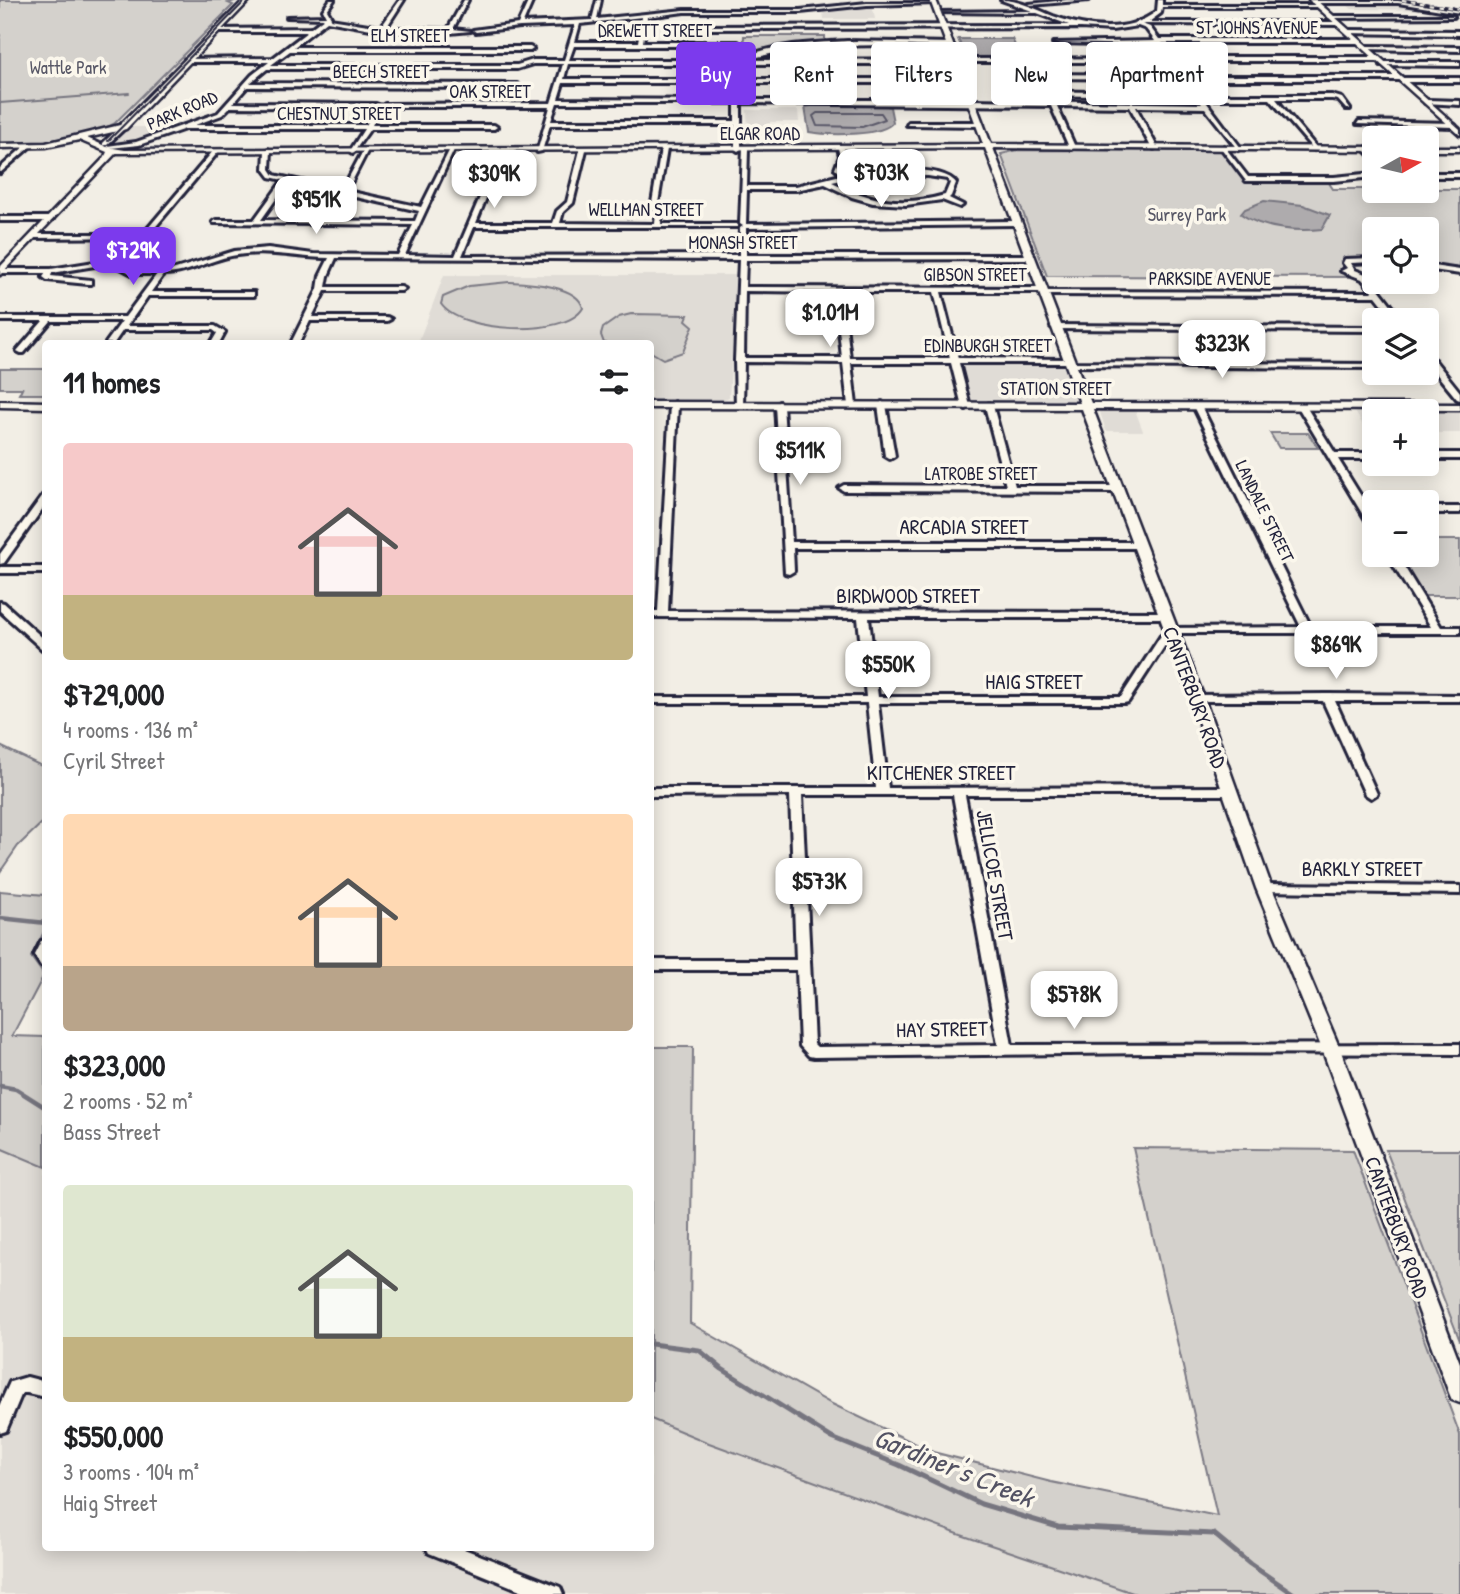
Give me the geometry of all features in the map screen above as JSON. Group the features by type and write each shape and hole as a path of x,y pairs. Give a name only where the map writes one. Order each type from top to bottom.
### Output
{"main road":[{"path":"0,146 29,146 88,137 126,124 247,0"},
{"name":"CANTERBURY ROAD","path":"933,1 949,42"},
{"path":"1315,3 1454,124 1460,133"},
{"name":"CANTERBURY ROAD","path":"973,105 1041,292 1197,698 1264,888 1331,1049 1460,1393"},
{"path":"29,146 88,137 126,124"},
{"name":"ELGAR ROAD","path":"88,137 114,150 146,151 841,148 990,150 1026,146 1072,147"},
{"name":"ELGAR ROAD","path":"114,150 135,147 146,151"},
{"path":"1072,147 1362,149"},
{"path":"1439,149 1460,149"},
{"path":"0,272 114,150"},
{"path":"0,404 42,405"},
{"name":"STATION STREET","path":"654,405 1460,407"}],"street":[{"path":"328,18 325,10 332,0"},
{"path":"382,29 402,0"},
{"path":"449,34 466,0"},
{"path":"520,25 531,0"},
{"path":"594,22 600,0"},
{"path":"684,11 685,0"},
{"path":"1003,0 1086,26"},
{"path":"1017,3 1087,0"},
{"path":"1425,0 1460,5"},
{"path":"289,17 328,18 382,29 449,34 520,25 594,22 684,11 800,10 933,1"},
{"path":"1141,24 1154,18 1161,3 1398,2 1460,14"},
{"path":"1027,6 1034,4"},
{"path":"709,42 711,10"},
{"path":"937,12 1042,12"},
{"path":"1330,16 1460,14"},
{"path":"640,44 645,15"},
{"name":"PARK ROAD","path":"135,147 220,114 266,66 328,18"},
{"path":"539,151 578,23"},
{"path":"1141,24 1148,28 1158,42"},
{"path":"710,27 1338,24"},
{"path":"217,30 314,30"},
{"path":"1348,32 1460,33"},
{"name":"ST JOHNS AVENUE","path":"1158,42 1357,41"},
{"path":"354,151 403,67 420,49 436,42"},
{"name":"DREWETT STREET","path":"571,44 676,44"},
{"path":"756,55 777,49 809,46 871,45"},
{"path":"1366,48 1460,49"},
{"name":"ELM STREET","path":"289,49 530,49"},
{"path":"187,60 274,60"},
{"path":"756,60 871,61"},
{"path":"1228,60 1460,64"},
{"path":"266,66 517,67 529,62 676,61"},
{"path":"1228,78 1460,80"},
{"path":"560,81 676,81"},
{"path":"756,81 871,81"},
{"name":"BEECH STREET","path":"246,85 517,86"},
{"path":"1228,96 1332,97 1340,99 1348,107"},
{"path":"1272,97 1314,148"},
{"path":"553,103 676,102"},
{"path":"756,102 871,103"},
{"path":"1427,102 1460,103"},
{"name":"OAK STREET","path":"230,105 553,103"},
{"path":"738,105 743,188 738,405"},
{"path":"1050,105 1072,147"},
{"path":"1154,147 1132,105 1208,106 1238,148"},
{"path":"548,123 738,123"},
{"path":"1359,123 1454,124"},
{"path":"114,150 126,124"},
{"path":"909,124 980,124"},
{"name":"CHESTNUT STREET","path":"184,127 494,127"},
{"path":"0,171 29,146"},
{"path":"841,148 843,156 838,169 845,176"},
{"path":"1224,148 1246,179 1334,179 1362,176"},
{"path":"658,224 659,211 655,203 664,149"},
{"path":"556,225 560,211 570,203 583,150"},
{"path":"34,236 145,236 216,151"},
{"path":"268,151 268,172 287,179 424,210"},
{"path":"344,191 366,151"},
{"path":"401,256 452,151"},
{"path":"0,272 51,271 107,262 119,264 132,272 162,272 181,270 250,250 334,256 458,257 502,151"},
{"path":"743,188 794,188 845,176 939,174 952,180 951,193 929,201 871,201 827,182"},
{"path":"1439,175 1460,175"},
{"path":"256,222 287,179"},
{"path":"943,198 960,205"},
{"path":"0,219 50,219"},
{"path":"216,222 416,223"},
{"name":"WELLMAN STREET","path":"472,225 1016,223"},
{"path":"296,340 323,289 324,276 334,256"},
{"name":"MONASH STREET","path":"458,257 1028,257"},
{"path":"1362,260 1347,263 1351,271 1362,280"},
{"path":"1439,270 1460,274"},
{"path":"51,271 47,277 88,282"},
{"path":"112,340 162,272"},
{"path":"323,289 401,289"},
{"name":"GIBSON STREET","path":"742,289 1041,292"},
{"path":"838,289 852,405"},
{"path":"937,290 966,406"},
{"name":"PARKSIDE AVENUE","path":"1041,292 1379,295"},
{"path":"146,294 251,294"},
{"path":"1379,295 1389,308"},
{"path":"0,318 127,319"},
{"path":"306,319 387,318"},
{"path":"22,351 49,319"},
{"path":"1055,327 1362,329"},
{"path":"121,328 215,328 221,332 217,340"},
{"name":"EDINBURGH STREET","path":"739,360 1362,366"},
{"path":"1439,375 1460,397"},
{"path":"657,614 674,405"},
{"path":"779,405 789,571"},
{"path":"882,405 890,456"},
{"path":"989,406 1011,488"},
{"name":"LANDALE STREET","path":"1197,406 1307,629"},
{"path":"1301,407 1362,506"},
{"path":"1331,456 1362,456"},
{"path":"1439,456 1460,456"},
{"name":"LATROBE STREET","path":"844,488 1118,489"},
{"path":"0,561 42,503"},
{"path":"1439,510 1460,510"},
{"name":"ARCADIA STREET","path":"788,545 1139,545"},
{"path":"1399,567 1438,629"},
{"path":"0,570 42,570"},
{"path":"0,605 42,643"},
{"name":"BIRDWOOD STREET","path":"657,614 1165,615"},
{"path":"863,614 882,791"},
{"path":"1170,630 1460,630"},
{"name":"HAIG STREET","path":"654,700 1124,700 1170,630"},
{"path":"1327,697 1371,793"},
{"path":"1197,698 1327,697 1458,701"},
{"name":"JELLICOE STREET","path":"958,791 1006,1050"},
{"name":"KITCHENER STREET","path":"654,792 1230,791"},
{"path":"654,965 804,965 796,792"},
{"name":"BARKLY STREET","path":"1264,888 1460,890"},
{"name":"HAY STREET","path":"804,965 807,1046 814,1052 1460,1049"},
{"path":"0,1425 16,1387 27,1385 42,1389"},
{"path":"446,1551 553,1594"}],"shaded area":[{"path":"1319,3 1398,3 1439,10 1352,9 1348,6 1322,6"},
{"path":"872,5 875,19 824,19 823,11"},
{"path":"747,110 798,110 799,122 770,122 770,129 748,129"},
{"path":"129,127 172,127 127,144 114,143"},
{"path":"444,275 738,275 729,397 722,400 654,400 654,340 419,340"},
{"path":"961,362 1062,363 1078,402 969,402"},
{"path":"1135,410 1143,431 1106,431 1100,412"},
{"path":"1354,410 1362,410 1362,424"},
{"path":"1439,411 1460,411 1460,433 1439,433"},
{"path":"0,1148 42,1166 42,1551 654,1551 654,1420 961,1535 1136,1594 0,1594"}],"green space":[{"name":"Wattle Park","path":"0,0 238,0 228,3 233,5 115,123 74,137 0,144"},
{"path":"744,36 825,36 825,42 770,42 770,53 756,55 756,42 744,42"},
{"name":"Surrey Park","path":"1018,150 1225,151 1246,180 1327,180 1333,189 1362,189 1362,203 1439,203 1439,189 1460,189 1460,268 1439,266 1439,217 1362,217 1362,259 1348,258 1341,261 1359,277 1047,276 1001,154"},
{"path":"509,282 563,290 579,300 583,308 573,318 556,324 536,328 513,328 469,321 452,314 441,304 443,297 469,286"},
{"path":"631,314 688,315 686,320 693,326 683,352 663,359 654,354 654,340 603,340 603,328 619,317"},
{"path":"0,369 42,369 42,394 19,394 22,388 0,388"},
{"path":"1270,433 1308,433 1318,448 1279,448"},
{"path":"1439,540 1460,540 1460,596 1417,596 1399,567 1439,567"},
{"path":"0,746 42,766 42,823 18,846 0,872"},
{"path":"0,891 42,895 42,936 31,957 42,972 42,979 12,1036 42,1037 42,1166 0,1148"},
{"path":"654,1047 693,1047 690,1323 830,1403 933,1452 1051,1482 1217,1516 1133,1148 1353,1150 1460,1435 1460,1594 1136,1594 961,1535 654,1420"},
{"path":"1386,1150 1460,1150 1460,1341"}],"water":[{"path":"958,39 1012,39 1013,42 991,42 991,58 977,58 977,42 959,42"},
{"path":"887,106 890,107 893,122 887,127 867,133 809,132 805,107"},
{"path":"1264,201 1303,205 1330,215 1322,229 1302,230 1269,226 1241,214 1245,209"}],"waterway":[{"path":"0,103 129,93"},
{"path":"0,918 42,923"},
{"path":"0,1086 16,1089 42,1105"},
{"name":"Gardiner's Creek","path":"654,1344 699,1350 722,1369 832,1438 899,1465 981,1504 1058,1527 1214,1534 1250,1564 1294,1594"}],"tram line":[{"path":"108,141 246,0"}],"railway":[{"path":"1402,0 1460,9"}]}
